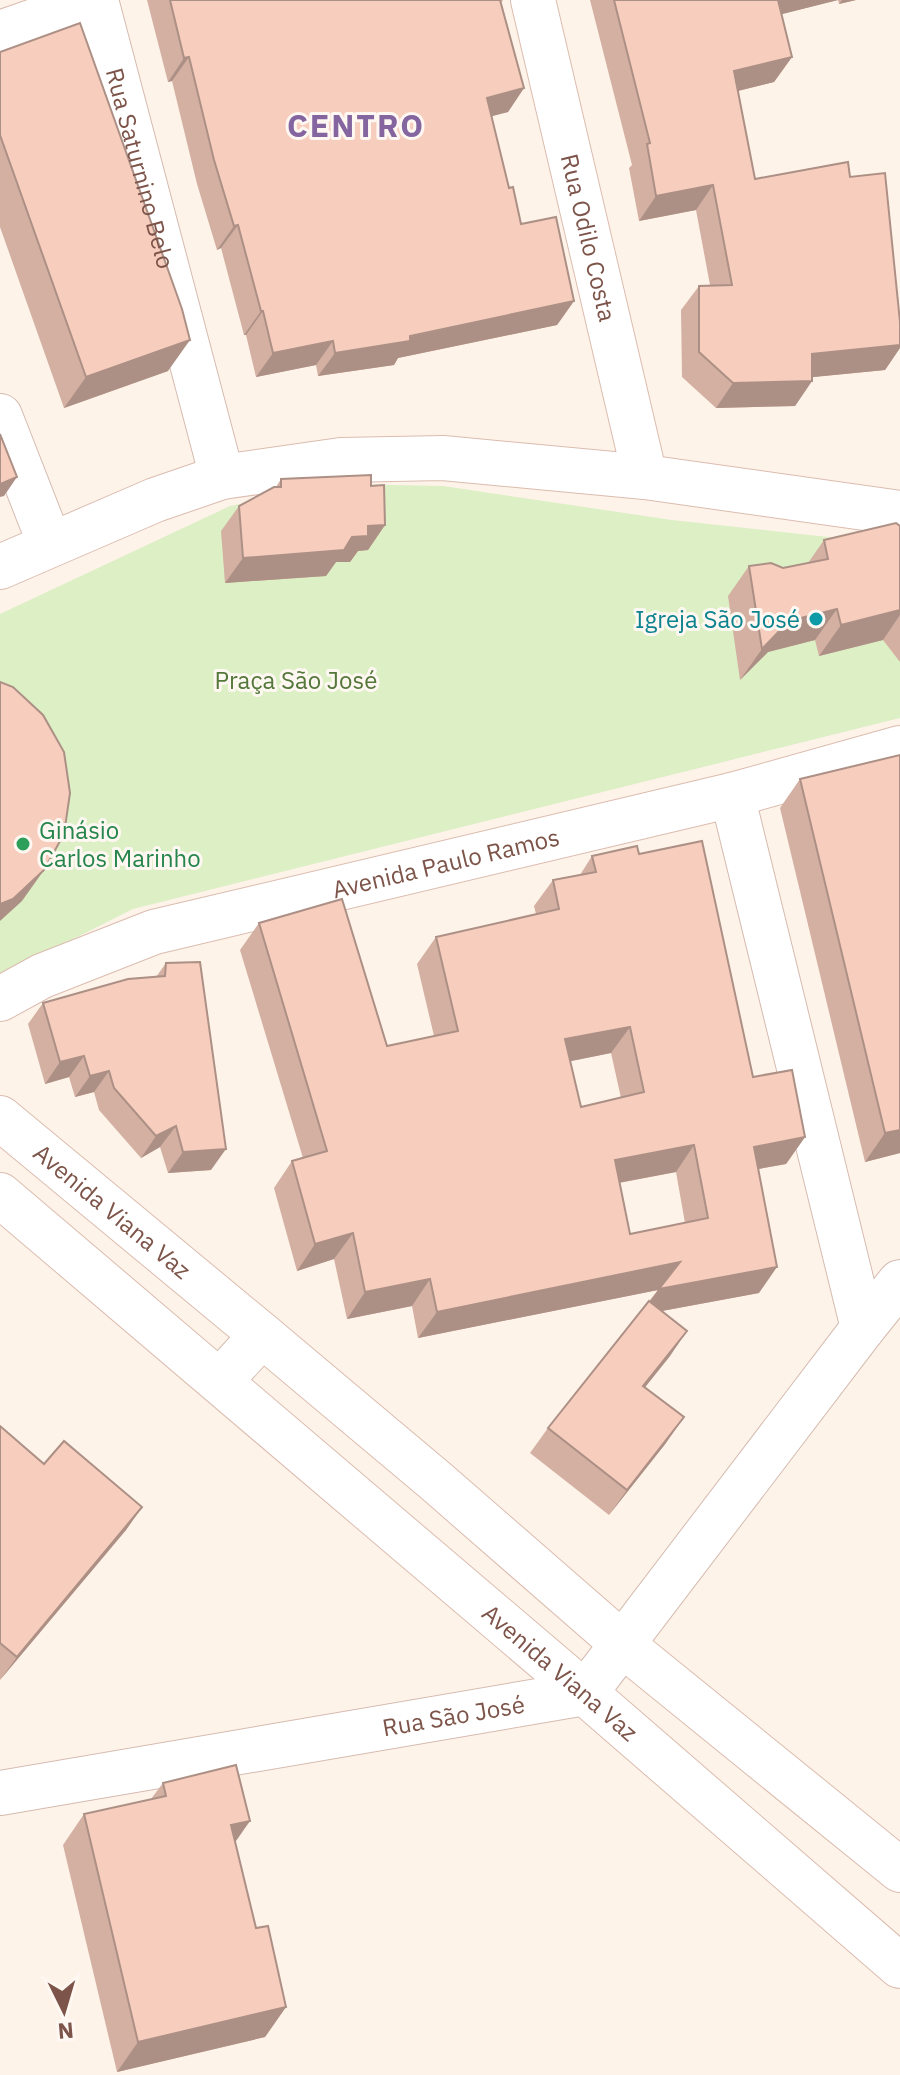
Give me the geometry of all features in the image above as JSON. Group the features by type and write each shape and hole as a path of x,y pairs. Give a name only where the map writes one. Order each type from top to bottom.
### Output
{"street":[{"path":"0,33 95,0"},
{"name":"Rua Saturnino Belo","path":"95,0 222,477"},
{"name":"Rua Odilo Costa","path":"533,0 645,477"},
{"path":"0,416 50,544"},
{"path":"0,567 155,500 222,477 341,460 443,458 645,477 900,513"},
{"name":"Avenida Paulo Ramos","path":"0,999 42,976 154,932 732,795 900,748"},
{"path":"732,795 863,1328"},
{"name":"Avenida Viana Vaz","path":"0,1118 437,1482 622,1645 900,1870"},
{"name":"Avenida Viana Vaz","path":"0,1195 585,1693 895,1951"},
{"path":"585,1693 900,1282"},
{"path":"220,1381 262,1335"},
{"name":"Rua São José","path":"0,1793 585,1693"}],"green space":[{"name":"Praça São José","path":"342,484 443,486 672,520 900,545 900,718 133,909 0,976 0,614 230,506"}],"building":[{"path":"170,0 500,0 524,88 487,98 509,188 513,187 521,224 556,217 574,301 410,336 410,341 335,353 333,341 273,353 238,225 234,226 214,160 189,57 184,58"},
{"path":"614,0 778,0 792,57 734,71 755,179 848,162 850,177 885,173 900,345 812,354 812,381 733,383 699,352 699,286 732,285 713,185 656,196 647,144 650,143"},
{"path":"80,23 182,309 190,340 86,377 0,135 0,52"},
{"path":"0,434 17,477 0,484"},
{"path":"371,475 371,486 384,485 385,525 368,526 368,536 352,537 344,550 243,558 239,506 274,487 281,487 281,479"},
{"path":"896,523 900,526 900,610 841,625 837,609 789,621 762,649 749,566 771,563 783,568 828,559 824,540"},
{"path":"0,682 13,687 43,715 64,752 70,793 64,834 44,870 13,899 0,904"},
{"path":"900,755 900,1130 885,1133 800,779"},
{"path":"702,841 753,1077 792,1070 805,1137 754,1147 777,1267 659,1289 680,1262 437,1312 430,1279 365,1292 353,1233 315,1244 292,1161 327,1151 259,923 342,899 387,1046 458,1031 436,937 559,909 553,880 596,872 592,856 637,846 639,854","holes":["630,1027 644,1092 581,1107 565,1039","694,1145 708,1218 630,1234 615,1160"]},
{"path":"200,962 226,1149 183,1152 176,1126 156,1136 114,1088 109,1071 90,1076 84,1056 60,1062 43,1003 128,979 165,976 166,963"},
{"path":"649,1301 687,1331 643,1386 684,1417 627,1490 548,1428"},
{"path":"0,1426 44,1464 64,1441 142,1507 17,1657 0,1643"},
{"path":"236,1765 250,1821 231,1825 256,1928 268,1926 286,2007 138,2042 84,1814 166,1796 163,1783"}],"place":[{"name":"Igreja São José","path":"816,619"},
{"name":"Ginásio Carlos Marinho","path":"23,844"}],"district":[{"name":"CENTRO","path":"356,125"}]}
